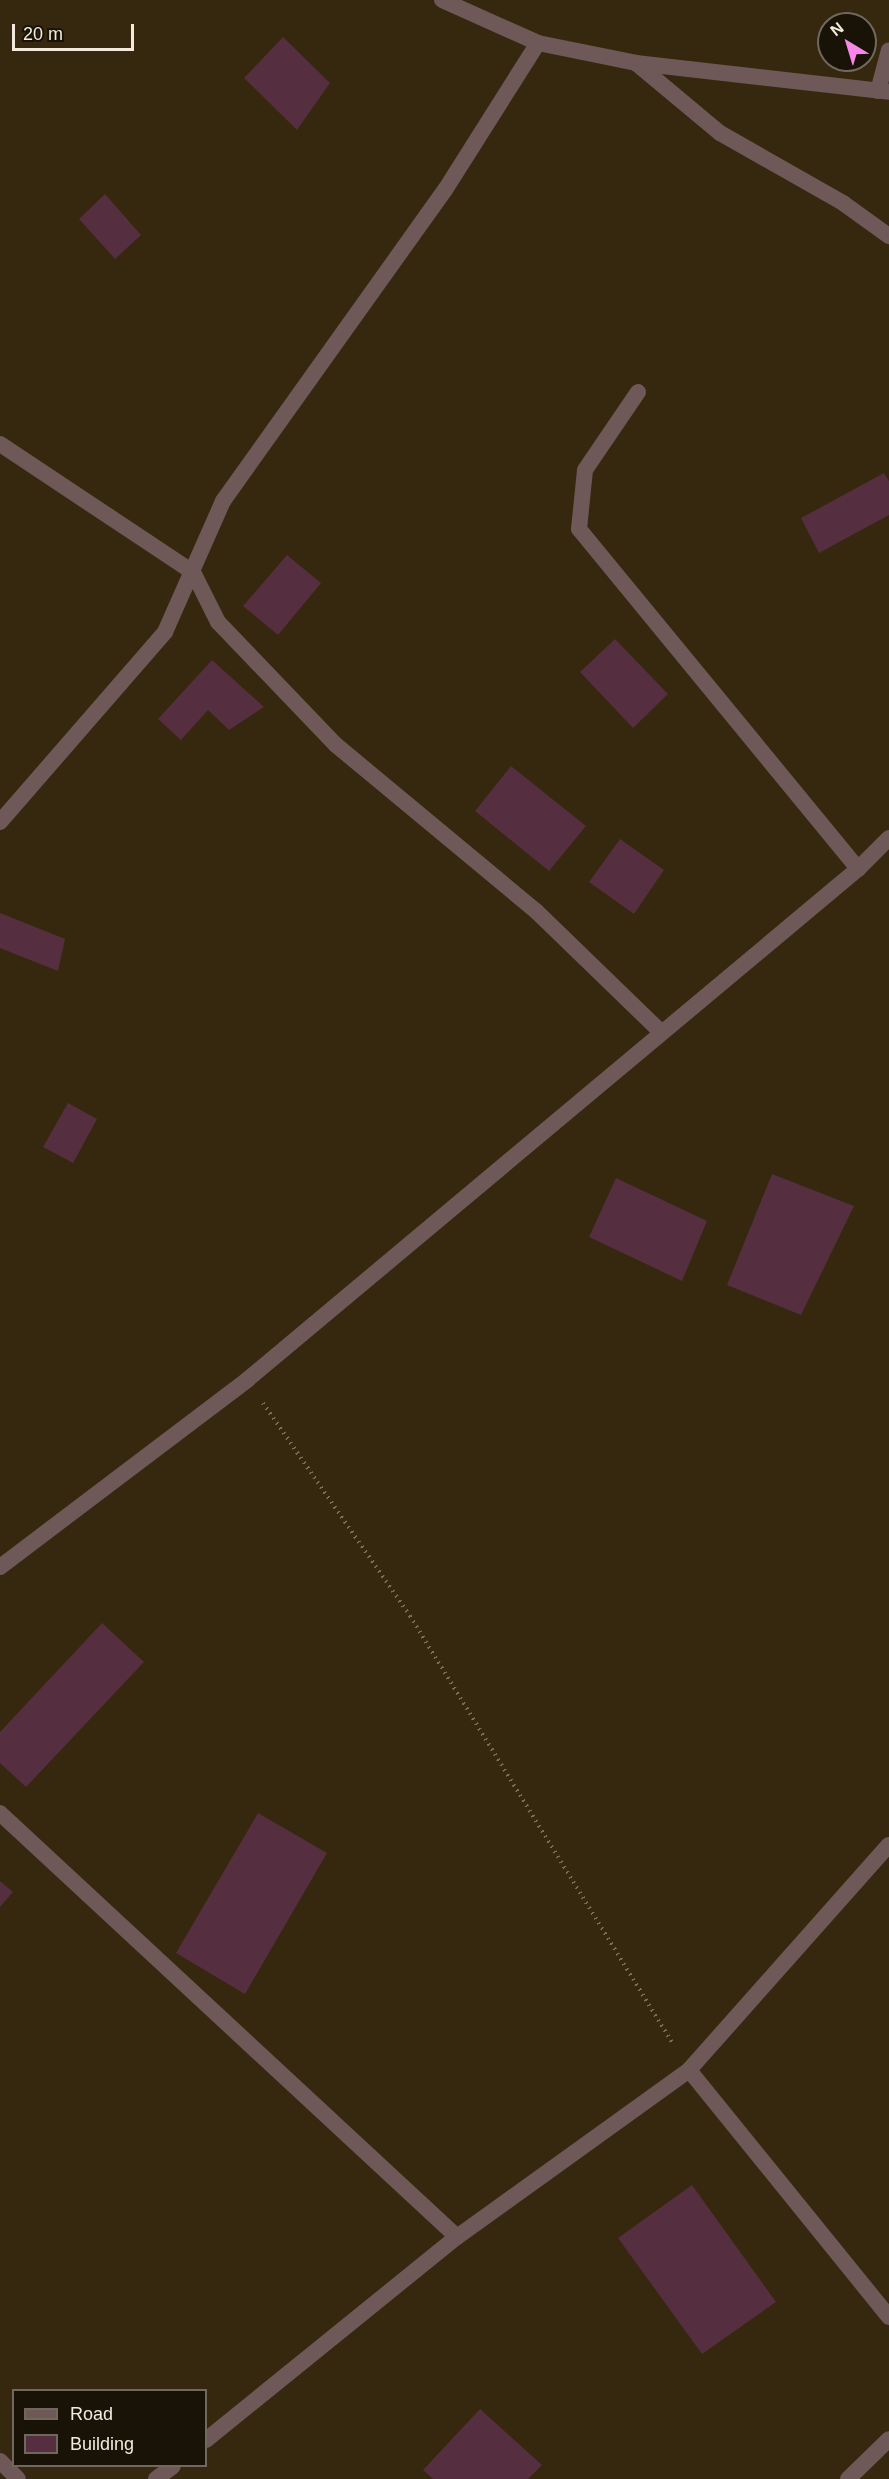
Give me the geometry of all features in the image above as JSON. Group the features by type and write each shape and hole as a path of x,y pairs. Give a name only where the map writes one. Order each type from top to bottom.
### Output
{"street":[{"path":"442,0 538,43 636,63 883,92 889,50"},
{"path":"0,822 165,632 194,572 223,501 445,190 538,43"},
{"path":"636,63 720,133 843,203 889,236"},
{"path":"638,392 585,470 579,529 858,869"},
{"path":"0,444 194,572 218,622 336,745 536,911 662,1033"},
{"path":"0,1567 247,1380 858,869 889,837"},
{"path":"0,1813 457,2237"},
{"path":"207,2439 457,2237 689,2070 889,1845"},
{"path":"689,2070 889,2317"},
{"path":"854,2477 889,2439"},
{"path":"0,2462 17,2479"},
{"path":"156,2479 172,2467"}],"path":[{"path":"247,1380 410,1616 689,2070"}],"building":[{"path":"283,37 330,83 297,130 244,78"},
{"path":"105,194 141,235 115,259 79,219"},
{"path":"884,473 889,481 889,515 819,553 801,518"},
{"path":"287,555 321,583 278,635 243,606"},
{"path":"615,639 668,694 633,728 580,672"},
{"path":"212,660 264,707 229,730 208,710 181,740 158,719"},
{"path":"511,766 586,826 549,871 475,811"},
{"path":"620,839 664,870 634,914 589,882"},
{"path":"0,913 65,939 58,971 0,948"},
{"path":"68,1103 97,1119 73,1163 43,1147"},
{"path":"772,1174 854,1206 801,1315 727,1285"},
{"path":"616,1178 707,1221 682,1281 589,1237"},
{"path":"102,1623 144,1662 26,1787 0,1763 0,1732"},
{"path":"258,1813 327,1853 245,1994 176,1953"},
{"path":"0,1881 13,1892 0,1907"},
{"path":"692,2185 776,2302 702,2354 618,2238"},
{"path":"480,2409 542,2465 528,2479 433,2479 423,2470"}]}
